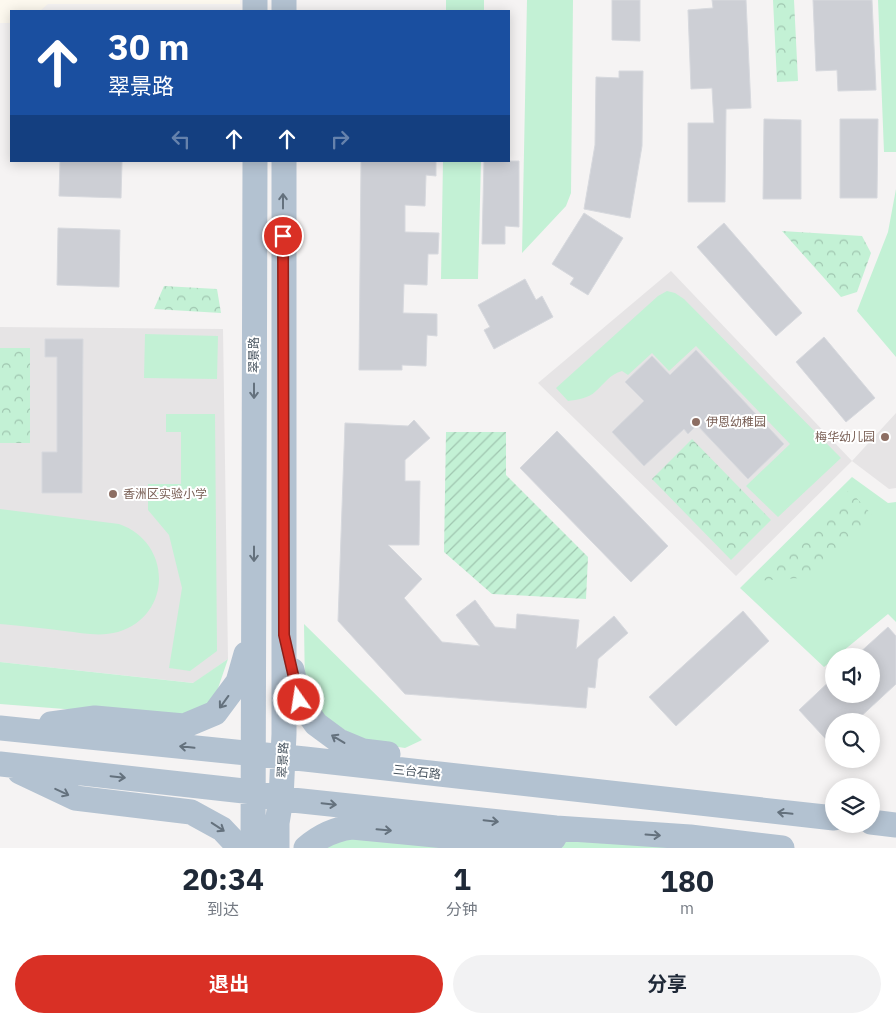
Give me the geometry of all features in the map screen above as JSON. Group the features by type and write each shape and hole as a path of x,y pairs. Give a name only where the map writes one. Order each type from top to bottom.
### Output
{"main road":[{"name":"翠景路","path":"252,848 255,162"},
{"name":"翠景路","path":"277,848 277,823 281,799 283,757 282,391 284,162"},
{"path":"2,729 95,718 184,726 216,713 238,682 254,625"},
{"path":"284,635 299,700 316,724 339,741 363,751 555,772 659,799"},
{"name":"三台石路","path":"2,729 283,757 825,817"},
{"path":"1,764 253,792 281,799 556,828 690,837 782,848"},
{"path":"1,764 74,798 190,812 222,829 240,848"},
{"path":"880,823 896,825"},
{"path":"306,848 321,836 341,828 352,827 518,843 609,832"}],"shaded area":[{"path":"0,0 240,0 240,4 48,4 41,10 10,10 10,23 0,23"},
{"name":"伊恩幼稚园","path":"671,271 852,461 736,576 538,383"},
{"name":"香洲区实验小学","path":"0,327 223,329 228,659 194,683 0,662"},
{"name":"梅华幼儿园","path":"896,413 896,488 889,489 852,461"}],"green space":[{"path":"446,0 484,0 484,10 446,10"},
{"path":"527,0 573,0 571,193 566,206 522,253"},
{"path":"773,0 794,0 798,81 777,82"},
{"path":"878,0 896,0 896,152 884,152"},
{"path":"443,162 481,162 478,279 441,279"},
{"path":"896,189 896,357 857,311 888,232"},
{"path":"782,231 862,236 871,253 857,292 841,297"},
{"path":"164,286 217,289 221,313 154,309"},
{"path":"667,291 675,293 684,299 841,458 778,517 746,486 790,444 696,346 669,371 652,353 628,375 622,371 618,372 593,393 583,398 568,401 556,388 658,296"},
{"path":"145,334 218,336 217,379 144,378"},
{"path":"0,348 30,348 30,443 0,443"},
{"path":"166,414 215,414 217,651 190,671 169,668 182,588 169,535 148,510 148,484 181,484 181,432 166,432"},
{"path":"446,432 506,432 506,475 588,557 586,599 492,594 444,552"},
{"path":"692,439 771,520 731,560 652,479"},
{"path":"852,477 888,503 896,502 896,622 888,614 847,648 825,648 824,667 740,588"},
{"path":"849,490 876,519 816,577 756,581"},
{"path":"0,509 119,524 137,533 149,547 157,562 159,579 156,596 149,611 136,624 118,632 105,634 84,634 0,624"},
{"path":"304,624 422,740 405,748 365,742 321,716 305,690"},
{"path":"228,659 214,700 180,718 0,704 0,662 193,683"},
{"path":"609,832 774,848 307,848 321,837"}],"building":[{"path":"612,0 640,0 640,41 612,40"},
{"path":"712,0 746,0 751,108 726,109 725,202 688,202 688,123 714,123 712,88 691,89 688,10 713,8"},
{"path":"813,0 872,0 876,90 838,91 837,70 816,71"},
{"path":"619,71 643,71 642,146 630,218 584,209 595,145 596,77 619,78"},
{"path":"764,119 801,120 801,199 763,199"},
{"path":"840,119 878,119 877,198 840,198"},
{"path":"519,161 519,227 505,226 505,244 482,244 484,162"},
{"path":"60,162 122,162 121,198 59,196"},
{"path":"361,162 436,162 436,176 426,175 425,206 405,205 405,232 439,233 438,254 428,254 427,285 404,284 403,313 437,314 437,336 427,335 426,366 402,365 402,370 359,370"},
{"path":"584,213 623,238 588,295 570,284 574,278 552,264"},
{"path":"724,223 802,313 776,336 697,247"},
{"path":"58,228 120,230 119,287 57,285"},
{"path":"525,279 536,300 542,296 553,317 494,349 484,330 490,327 478,305"},
{"path":"824,337 875,398 846,422 796,362"},
{"path":"45,339 83,339 82,493 42,493 42,452 57,452 57,357 45,357"},
{"path":"696,350 784,444 748,479 697,425 688,434 684,429 644,466 612,432 644,401 625,382 652,356 670,375"},
{"path":"414,420 430,438 405,460 405,481 420,481 419,545 388,545 422,579 404,598 442,642 480,646 456,615 475,600 495,627 516,629 517,614 579,620 576,649 614,616 628,633 598,659 595,688 588,687 586,708 405,694 338,621 345,423 408,426"},
{"path":"557,431 668,546 631,582 520,468"},
{"path":"743,611 769,641 676,726 649,697"},
{"path":"888,627 896,636 896,684 880,699 880,648 865,648"},
{"path":"825,685 825,703 875,703 865,713 825,713 825,738 799,710"}],"place":[{"name":"伊恩幼稚园","path":"696,422"},
{"name":"梅华幼儿园","path":"885,437"},
{"name":"香洲区实验小学","path":"113,494"}],"route":[{"path":"283,236 284,635 299,700"}]}
